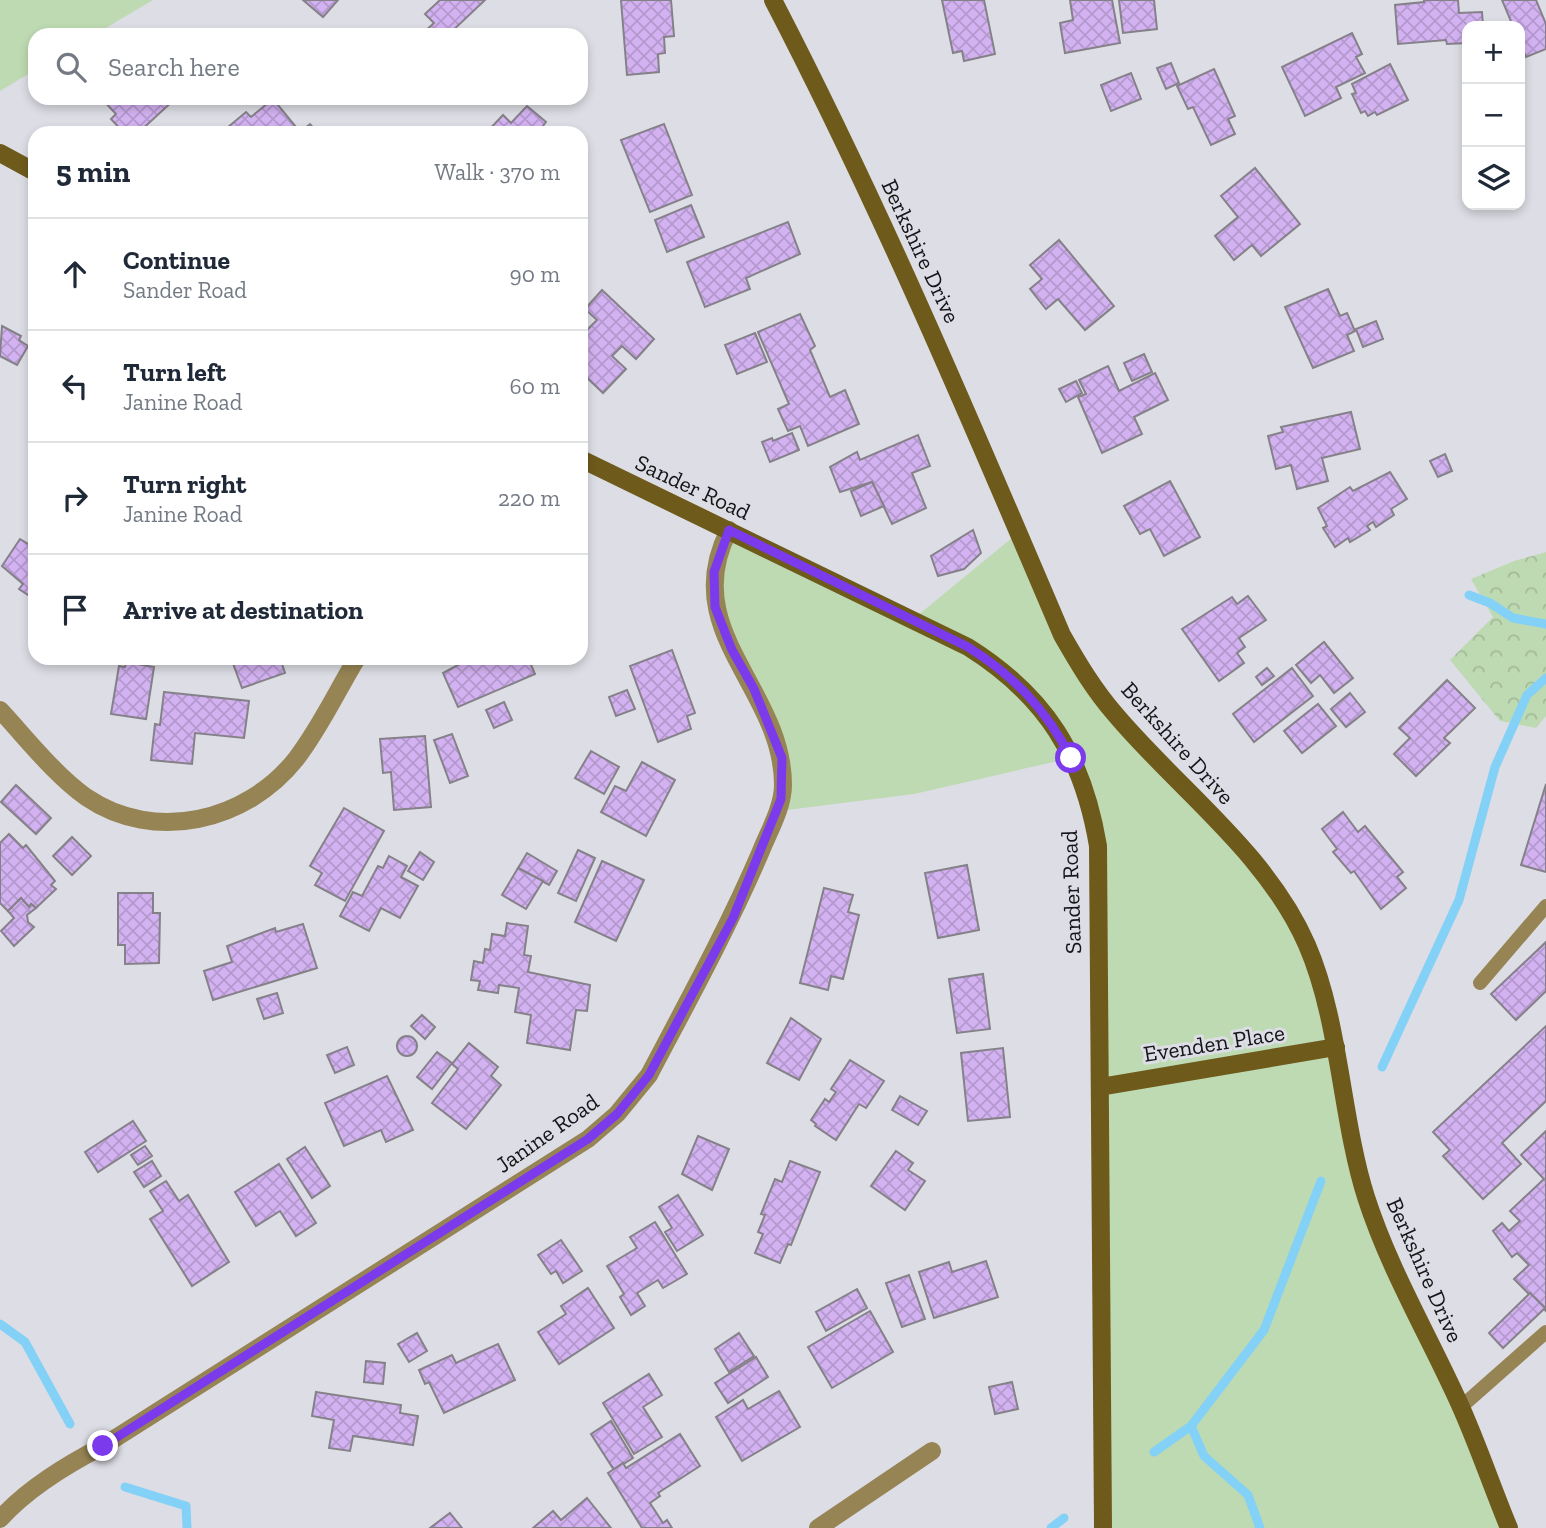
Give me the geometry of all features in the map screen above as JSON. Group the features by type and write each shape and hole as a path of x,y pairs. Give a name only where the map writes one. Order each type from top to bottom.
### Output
{"street":[{"name":"Berkshire Drive","path":"772,0 812,76 923,312 1062,635 1083,671 1115,714 1263,872 1307,945 1336,1048 1347,1119 1366,1195 1383,1242 1461,1407 1509,1528"},
{"path":"0,153 28,168"},
{"name":"Sander Road","path":"588,462 968,647 1008,674 1046,714 1087,792 1098,846 1103,1528"},
{"name":"Janine Road","path":"0,1519 40,1484 69,1465 588,1139 636,1093 649,1075 733,918 777,812 783,788 782,758 715,607 714,572 729,530"},
{"path":"0,710 87,797 127,817 160,823 186,822 236,808 257,798 274,782 297,758 353,665"},
{"name":"Evenden Place","path":"1100,1087 1336,1048"},
{"path":"818,1528 932,1451"}],"lane":[{"path":"1480,983 1546,906"},
{"path":"1461,1407 1546,1332"}],"green space":[{"path":"0,0 153,0 106,28 28,28 28,74 0,91"},
{"path":"729,531 912,620 1018,533 1085,672 1263,869 1308,945 1357,1159 1507,1528 1102,1528 1098,883 1071,758 914,794 779,811 784,787 734,650 715,584"},
{"path":"1546,552 1546,716 1536,728 1500,721 1450,660 1493,617 1471,579 1514,561"}],"building":[{"path":"303,0 338,0 323,17"},
{"path":"440,0 485,0 455,28 429,28 434,23 425,14"},
{"path":"621,0 671,0 674,36 664,37 665,53 658,54 659,72 627,75"},
{"path":"942,0 984,0 995,54 964,61 962,51 953,53"},
{"path":"1070,0 1112,0 1120,43 1065,53 1060,23 1073,20"},
{"path":"1119,0 1154,0 1157,29 1123,33"},
{"path":"1458,0 1459,13 1482,12 1483,21 1462,21 1462,43 1447,44 1446,40 1398,44 1395,5"},
{"path":"1502,0 1536,0 1546,24 1546,49 1526,57 1525,21 1511,21"},
{"path":"1352,33 1362,54 1356,57 1365,73 1336,87 1341,98 1305,116 1282,67"},
{"path":"1171,63 1179,83 1166,89 1157,68"},
{"path":"1390,64 1408,100 1377,115 1375,112 1368,116 1365,111 1361,113 1352,94 1356,93 1352,84"},
{"path":"1214,69 1235,116 1228,119 1235,134 1211,145 1193,107 1188,109 1177,86"},
{"path":"1131,73 1141,99 1111,111 1101,85"},
{"path":"108,105 168,105 146,126 118,126 111,119 116,114"},
{"path":"266,105 278,105 295,126 229,126 246,112 251,117"},
{"path":"527,106 546,122 543,126 493,126 503,115 511,123"},
{"path":"664,124 692,195 650,212 621,140"},
{"path":"1255,168 1300,224 1261,256 1252,245 1234,260 1215,236 1238,217 1221,196"},
{"path":"691,205 704,237 667,252 655,220"},
{"path":"788,222 800,254 746,278 750,289 705,307 687,262"},
{"path":"1059,240 1114,306 1085,330 1058,299 1046,309 1030,289 1042,279 1030,265"},
{"path":"1328,289 1340,316 1347,313 1355,331 1347,335 1354,351 1313,368 1285,307"},
{"path":"602,290 654,339 636,359 622,346 612,356 626,369 603,393 588,379 588,329 597,320 588,312 588,306"},
{"path":"800,314 815,346 810,350 830,397 845,390 859,424 808,446 800,426 788,431 778,409 789,404 758,332"},
{"path":"1376,321 1383,339 1363,347 1356,329"},
{"path":"2,326 21,336 19,340 28,346 17,365 0,356"},
{"path":"755,333 767,362 737,374 725,345"},
{"path":"1144,354 1152,372 1132,381 1124,363"},
{"path":"1108,366 1119,391 1155,373 1168,400 1134,417 1142,434 1102,453 1078,397 1086,394 1079,380"},
{"path":"1076,381 1082,393 1066,402 1059,389"},
{"path":"1351,412 1360,449 1322,458 1328,481 1297,489 1291,465 1276,469 1268,436 1283,432 1281,427"},
{"path":"792,433 799,450 770,462 762,442 772,438 773,441"},
{"path":"918,435 930,466 912,473 926,508 892,524 872,482 840,492 830,467 857,452 860,460"},
{"path":"1445,454 1452,471 1438,477 1430,461"},
{"path":"1390,472 1407,499 1391,509 1394,515 1376,527 1373,522 1367,526 1370,530 1350,542 1348,538 1335,547 1323,528 1327,526 1318,508 1350,487 1353,491"},
{"path":"1170,481 1200,537 1164,556 1150,529 1140,534 1124,506"},
{"path":"872,482 884,506 861,516 851,491"},
{"path":"973,530 981,553 964,569 938,576 931,556"},
{"path":"20,539 28,544 28,595 19,589 23,584 2,566"},
{"path":"1248,596 1266,620 1239,638 1245,647 1237,653 1244,663 1219,681 1182,629 1232,597 1237,604"},
{"path":"1324,642 1353,678 1334,693 1320,675 1311,683 1296,665"},
{"path":"672,650 695,713 687,716 691,729 658,742 630,666"},
{"path":"234,665 282,665 285,673 242,688"},
{"path":"458,665 531,665 535,674 458,707 443,673"},
{"path":"119,666 154,667 146,719 111,714"},
{"path":"1267,668 1274,676 1262,685 1256,677"},
{"path":"1292,668 1313,696 1254,742 1233,714"},
{"path":"1447,680 1475,708 1444,738 1450,743 1416,776 1394,754 1410,738 1399,728"},
{"path":"627,690 635,709 616,716 609,697"},
{"path":"164,692 249,701 244,738 195,733 192,764 151,760 155,724 160,725"},
{"path":"1350,693 1365,712 1346,727 1331,709"},
{"path":"504,702 512,720 494,728 486,710"},
{"path":"1318,704 1336,726 1302,753 1284,731"},
{"path":"452,734 468,776 450,783 434,740"},
{"path":"425,736 431,807 394,810 391,772 383,773 380,739"},
{"path":"591,751 619,767 604,794 575,778"},
{"path":"642,762 675,780 646,836 601,812 615,786 626,791"},
{"path":"1546,784 1546,872 1521,865"},
{"path":"16,785 51,818 36,834 1,802"},
{"path":"344,808 384,831 345,901 315,885 322,873 310,866"},
{"path":"1343,812 1358,832 1365,826 1403,872 1397,877 1406,888 1381,909 1354,871 1351,873 1333,852 1337,849 1322,829"},
{"path":"9,834 23,848 26,845 55,881 51,885 56,889 36,908 31,904 29,907 21,898 8,911 0,903 0,843"},
{"path":"72,837 91,856 72,875 53,856"},
{"path":"578,850 595,858 576,901 558,893"},
{"path":"420,852 434,862 423,880 408,871"},
{"path":"527,853 557,871 549,885 518,868"},
{"path":"389,856 407,866 401,877 418,886 400,918 381,908 369,931 340,916 353,892 362,896 378,866 383,868"},
{"path":"602,861 644,880 616,941 575,922"},
{"path":"967,865 979,930 938,938 925,873"},
{"path":"518,868 543,881 526,909 502,895"},
{"path":"824,888 853,895 848,912 859,915 843,979 831,976 828,990 800,983"},
{"path":"118,893 153,893 153,913 160,913 159,963 125,964 125,945 118,945"},
{"path":"21,898 29,907 31,904 36,908 27,915 28,922 34,927 14,946 1,931 14,918 8,911"},
{"path":"507,923 528,926 524,955 531,956 528,972 590,985 587,1011 576,1010 570,1050 527,1043 531,1015 515,1012 519,988 499,985 498,993 478,990 480,981 471,980 474,961 483,963 485,949 490,950 492,934 505,936"},
{"path":"303,924 317,968 213,1000 204,971 232,962 227,946 275,928 276,932"},
{"path":"1546,942 1546,991 1516,1020 1491,994"},
{"path":"983,974 990,1029 957,1033 949,979"},
{"path":"277,993 283,1013 264,1019 257,999"},
{"path":"422,1015 435,1027 425,1039 411,1026"},
{"path":"791,1018 821,1039 799,1080 767,1063"},
{"path":"1546,1026 1546,1101 1502,1143 1521,1164 1483,1199 1443,1156 1450,1150 1433,1132"},
{"path":"407,1036 414,1039 417,1046 414,1053 407,1056 400,1053 397,1046 400,1039"},
{"path":"469,1043 498,1067 491,1076 501,1085 466,1129 432,1103 458,1069 452,1064"},
{"path":"347,1047 354,1065 335,1073 327,1055"},
{"path":"1003,1048 1010,1117 968,1121 961,1053"},
{"path":"437,1052 452,1063 432,1089 417,1077"},
{"path":"850,1060 884,1081 866,1108 859,1104 836,1140 815,1126 811,1120 825,1099 829,1102 836,1092 831,1089"},
{"path":"387,1076 413,1130 386,1142 381,1130 344,1146 325,1103"},
{"path":"900,1096 927,1111 918,1125 892,1110"},
{"path":"133,1121 146,1141 98,1172 85,1152"},
{"path":"1546,1131 1546,1311 1514,1279 1529,1265 1517,1253 1512,1257 1493,1231 1502,1223 1509,1231 1520,1221 1510,1211 1544,1179 1521,1155"},
{"path":"698,1136 729,1149 712,1190 682,1174"},
{"path":"145,1146 152,1156 138,1165 131,1155"},
{"path":"305,1147 330,1186 312,1198 287,1159"},
{"path":"896,1151 913,1163 908,1170 925,1181 905,1210 871,1186"},
{"path":"152,1161 161,1176 144,1187 134,1172"},
{"path":"790,1161 820,1172 791,1245 788,1244 780,1263 755,1253 763,1234 758,1232 765,1215 761,1214 775,1179 782,1182"},
{"path":"279,1164 316,1223 296,1236 280,1211 256,1226 235,1192"},
{"path":"166,1181 179,1201 188,1195 229,1262 192,1286 150,1219 163,1211 150,1191"},
{"path":"678,1195 703,1235 677,1251 665,1232 672,1228 659,1207"},
{"path":"655,1222 687,1274 663,1288 658,1280 637,1293 645,1306 631,1315 620,1297 624,1294 607,1266 637,1248 630,1237"},
{"path":"561,1240 582,1271 563,1283 556,1271 551,1274 538,1255"},
{"path":"986,1261 998,1297 934,1318 919,1272 949,1262 952,1272"},
{"path":"909,1275 925,1319 902,1327 886,1283"},
{"path":"588,1288 614,1328 559,1364 538,1332 566,1314 561,1306"},
{"path":"857,1289 867,1308 826,1331 816,1312"},
{"path":"1530,1293 1545,1308 1503,1348 1489,1333"},
{"path":"870,1311 893,1352 832,1388 808,1347"},
{"path":"417,1333 427,1351 409,1362 398,1344"},
{"path":"739,1333 754,1356 729,1372 715,1349"},
{"path":"498,1344 515,1380 444,1413 429,1382 425,1384 419,1370 452,1355 456,1363"},
{"path":"756,1357 768,1377 728,1403 715,1383"},
{"path":"366,1361 385,1363 383,1384 364,1382"},
{"path":"649,1374 662,1395 643,1407 662,1437 634,1454 603,1403"},
{"path":"1012,1382 1018,1409 995,1414 989,1387"},
{"path":"779,1391 800,1427 742,1461 716,1417 743,1400 748,1409"},
{"path":"316,1392 401,1405 400,1413 418,1416 413,1445 353,1436 350,1451 329,1448 334,1420 312,1416"},
{"path":"611,1421 633,1458 614,1470 591,1434"},
{"path":"680,1434 700,1466 658,1493 660,1496 650,1503 663,1523 667,1520 672,1528 642,1528 608,1473 623,1463 626,1468"},
{"path":"587,1498 611,1528 533,1528 553,1511 561,1520"},
{"path":"450,1513 462,1528 430,1528"}],"waterway":[{"path":"1469,595 1490,603 1513,618 1546,624"},
{"path":"1382,1067 1459,900 1495,767 1527,695 1546,678"},
{"path":"1260,1528 1248,1495 1204,1456 1191,1426 1264,1330 1321,1181"},
{"path":"0,1324 25,1342 70,1424"},
{"path":"1154,1452 1191,1426"},
{"path":"125,1487 186,1506 187,1528"},
{"path":"1051,1528 1064,1518"}],"route":[{"path":"103,1446 588,1139 617,1114 649,1075 733,918 777,812 783,788 782,758 772,731 754,689 732,650 715,607 712,585 716,561 729,530 968,647 990,661 1008,674 1046,714 1071,758"}]}
